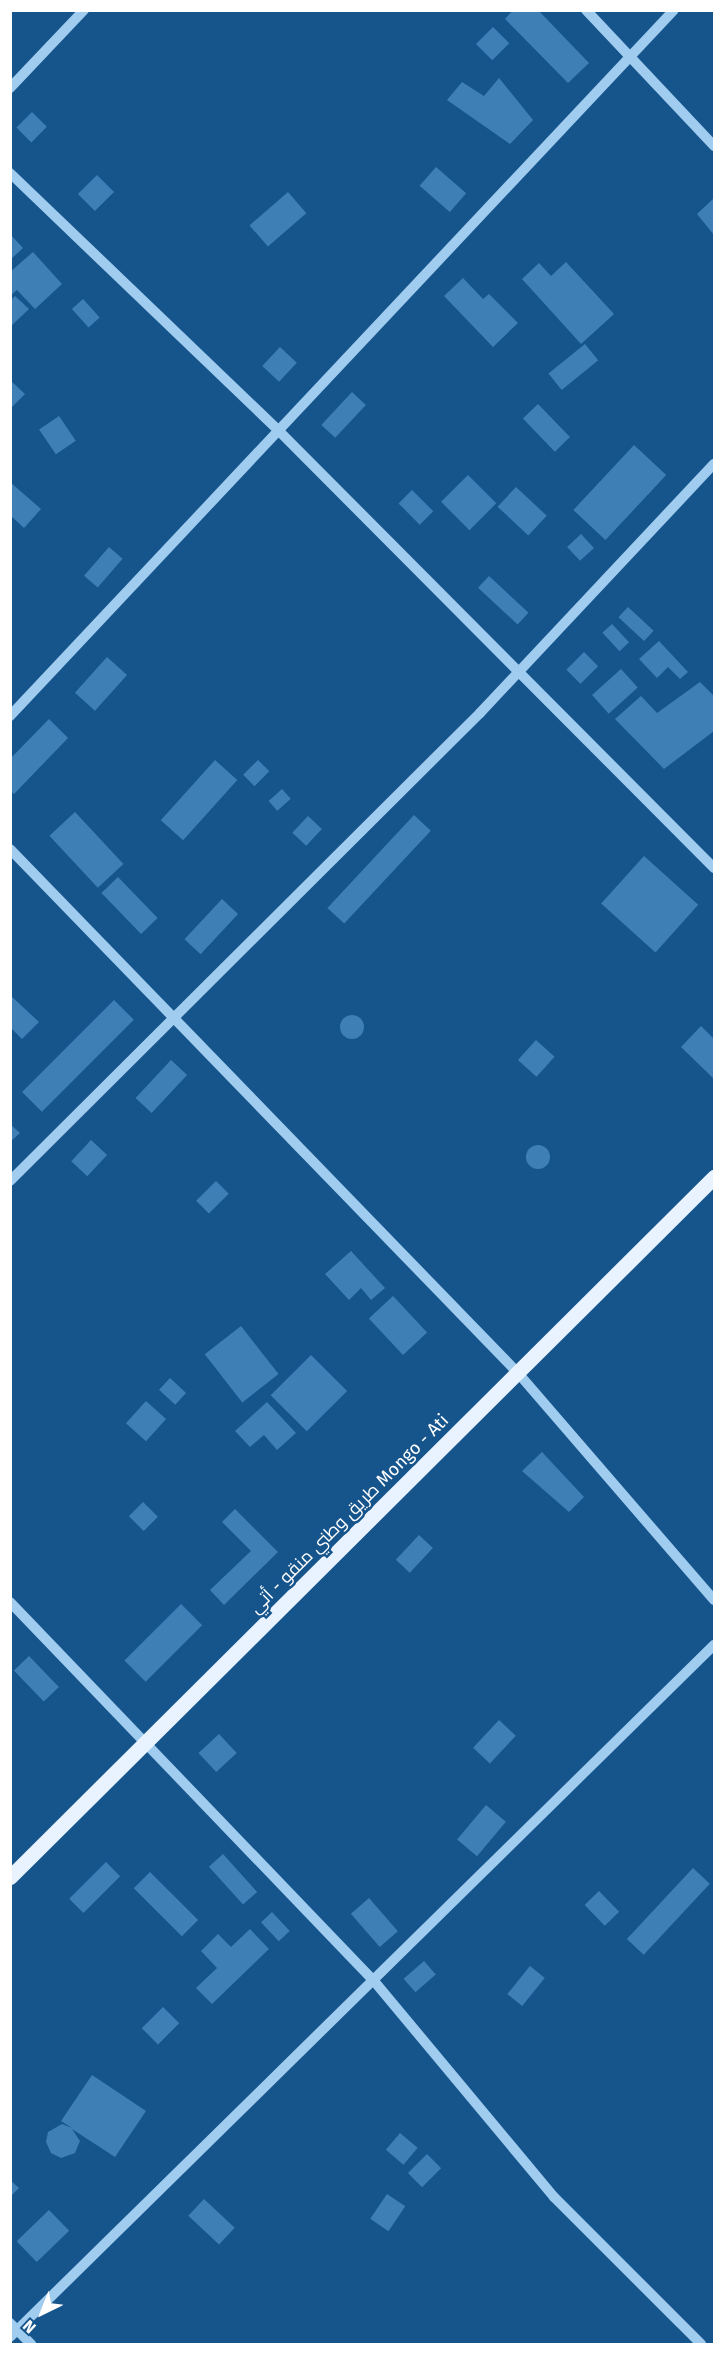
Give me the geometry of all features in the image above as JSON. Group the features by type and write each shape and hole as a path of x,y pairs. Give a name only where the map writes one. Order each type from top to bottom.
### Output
{"main road":[{"name":"طريق وطني منقو - أتي Mongo - Ati","path":"10,1877 149,1742 714,1177"}],"street":[{"path":"10,88 84,10"},
{"path":"586,10 714,146"},
{"path":"10,716 674,10"},
{"path":"10,172 279,431 520,670 714,868"},
{"path":"10,1181 177,1017 520,670 714,464"},
{"path":"10,849 177,1017 518,1373 714,1600"},
{"path":"10,1602 149,1742 374,1981 554,2197 701,2344"},
{"path":"31,2344 13,2330 374,1981 714,1645"}],"building":[{"path":"513,10 538,10 589,63 568,83 505,19"},
{"path":"493,27 509,43 492,60 476,44"},
{"path":"499,78 533,120 510,144 447,100 462,82 484,96"},
{"path":"32,112 47,127 31,142 16,128"},
{"path":"436,167 466,193 450,212 420,186"},
{"path":"97,175 114,192 95,211 78,194"},
{"path":"288,192 306,213 268,247 250,225"},
{"path":"714,198 714,235 697,214"},
{"path":"10,234 23,248 10,260"},
{"path":"33,252 62,284 35,309 17,290 10,296 10,272"},
{"path":"566,262 614,314 581,344 522,279 539,263 551,276"},
{"path":"463,278 483,299 489,294 518,323 493,347 444,296"},
{"path":"15,296 29,309 10,327 10,301"},
{"path":"83,299 100,318 89,328 72,309"},
{"path":"585,344 598,360 562,390 548,374"},
{"path":"280,347 297,363 279,382 262,366"},
{"path":"10,380 25,394 10,409"},
{"path":"352,392 366,405 335,438 321,425"},
{"path":"538,404 570,437 555,452 523,419"},
{"path":"59,416 76,441 56,454 39,429"},
{"path":"634,445 666,475 605,540 573,510"},
{"path":"468,475 496,503 469,530 441,502"},
{"path":"10,482 41,509 24,528 10,515"},
{"path":"516,487 547,516 528,535 498,507"},
{"path":"412,490 433,511 420,525 399,503"},
{"path":"581,534 594,548 580,561 567,547"},
{"path":"109,547 123,559 98,587 84,576"},
{"path":"489,576 528,613 518,625 478,588"},
{"path":"628,607 654,631 644,641 618,617"},
{"path":"612,624 629,642 620,651 602,633"},
{"path":"659,641 688,672 680,679 668,667 657,678 639,659"},
{"path":"584,652 598,666 580,684 566,670"},
{"path":"107,657 127,675 95,711 75,693"},
{"path":"621,669 638,688 609,714 592,695"},
{"path":"700,682 714,696 714,731 664,769 615,719 641,696 657,713"},
{"path":"49,719 68,738 14,794 10,790 10,759"},
{"path":"215,760 237,780 183,840 161,820"},
{"path":"258,760 269,771 254,786 243,775"},
{"path":"282,789 291,799 277,811 269,801"},
{"path":"75,812 123,864 98,888 49,836"},
{"path":"414,815 431,831 344,924 327,908"},
{"path":"308,816 322,829 306,846 292,833"},
{"path":"644,856 698,905 655,952 601,904"},
{"path":"118,877 158,918 141,934 101,893"},
{"path":"222,899 238,914 201,954 184,939"},
{"path":"10,995 39,1022 22,1039 10,1027"},
{"path":"114,1000 134,1020 42,1112 22,1092"},
{"path":"352,1015 357,1016 363,1022 363,1032 357,1038 352,1039 347,1038 341,1032 340,1027 341,1022 347,1016"},
{"path":"701,1026 714,1039 714,1079 681,1047"},
{"path":"536,1040 555,1057 537,1077 518,1060"},
{"path":"171,1060 187,1075 152,1113 136,1098"},
{"path":"10,1124 20,1133 10,1142"},
{"path":"91,1140 107,1155 87,1176 71,1161"},
{"path":"538,1145 543,1146 549,1152 549,1162 543,1168 538,1169 533,1168 527,1162 526,1157 527,1152 533,1146"},
{"path":"216,1181 229,1194 209,1214 196,1201"},
{"path":"351,1251 385,1288 371,1300 361,1288 349,1300 325,1274"},
{"path":"393,1296 427,1333 403,1355 369,1319"},
{"path":"241,1326 279,1374 242,1402 205,1354"},
{"path":"311,1355 347,1391 307,1431 271,1395"},
{"path":"170,1378 186,1393 175,1405 159,1390"},
{"path":"146,1401 166,1419 146,1441 126,1423"},
{"path":"267,1402 296,1433 277,1450 264,1435 250,1447 235,1431"},
{"path":"542,1452 584,1497 569,1512 522,1471"},
{"path":"143,1502 158,1517 144,1531 129,1516"},
{"path":"235,1509 278,1552 224,1605 210,1590 251,1551 222,1522"},
{"path":"419,1535 433,1548 410,1573 396,1560"},
{"path":"181,1604 202,1625 146,1682 124,1661"},
{"path":"29,1656 59,1687 44,1702 14,1671"},
{"path":"499,1720 516,1736 490,1763 473,1748"},
{"path":"219,1734 237,1753 216,1772 199,1753"},
{"path":"486,1805 506,1822 477,1856 457,1839"},
{"path":"223,1854 257,1892 243,1905 209,1867"},
{"path":"106,1862 120,1876 83,1913 69,1899"},
{"path":"693,1868 710,1884 644,1955 627,1939"},
{"path":"150,1872 198,1920 182,1936 134,1888"},
{"path":"599,1891 619,1912 605,1926 585,1905"},
{"path":"369,1898 398,1931 380,1947 351,1914"},
{"path":"272,1912 290,1931 279,1941 261,1922"},
{"path":"250,1929 269,1949 212,2004 196,1988 217,1968 201,1951 218,1934 231,1947"},
{"path":"424,1961 436,1975 415,1992 404,1979"},
{"path":"530,1966 545,1978 522,2006 507,1994"},
{"path":"163,2007 179,2023 158,2044 142,2028"},
{"path":"92,2075 146,2111 115,2157 72,2129 80,2141 75,2153 61,2158 51,2153 46,2142 48,2132 62,2124 72,2128 61,2121"},
{"path":"400,2133 418,2148 403,2165 386,2150"},
{"path":"427,2154 441,2168 422,2187 408,2173"},
{"path":"10,2180 19,2188 10,2197"},
{"path":"387,2194 405,2206 388,2231 370,2219"},
{"path":"204,2199 235,2228 219,2244 188,2216"},
{"path":"49,2210 69,2231 37,2262 17,2241"}]}
